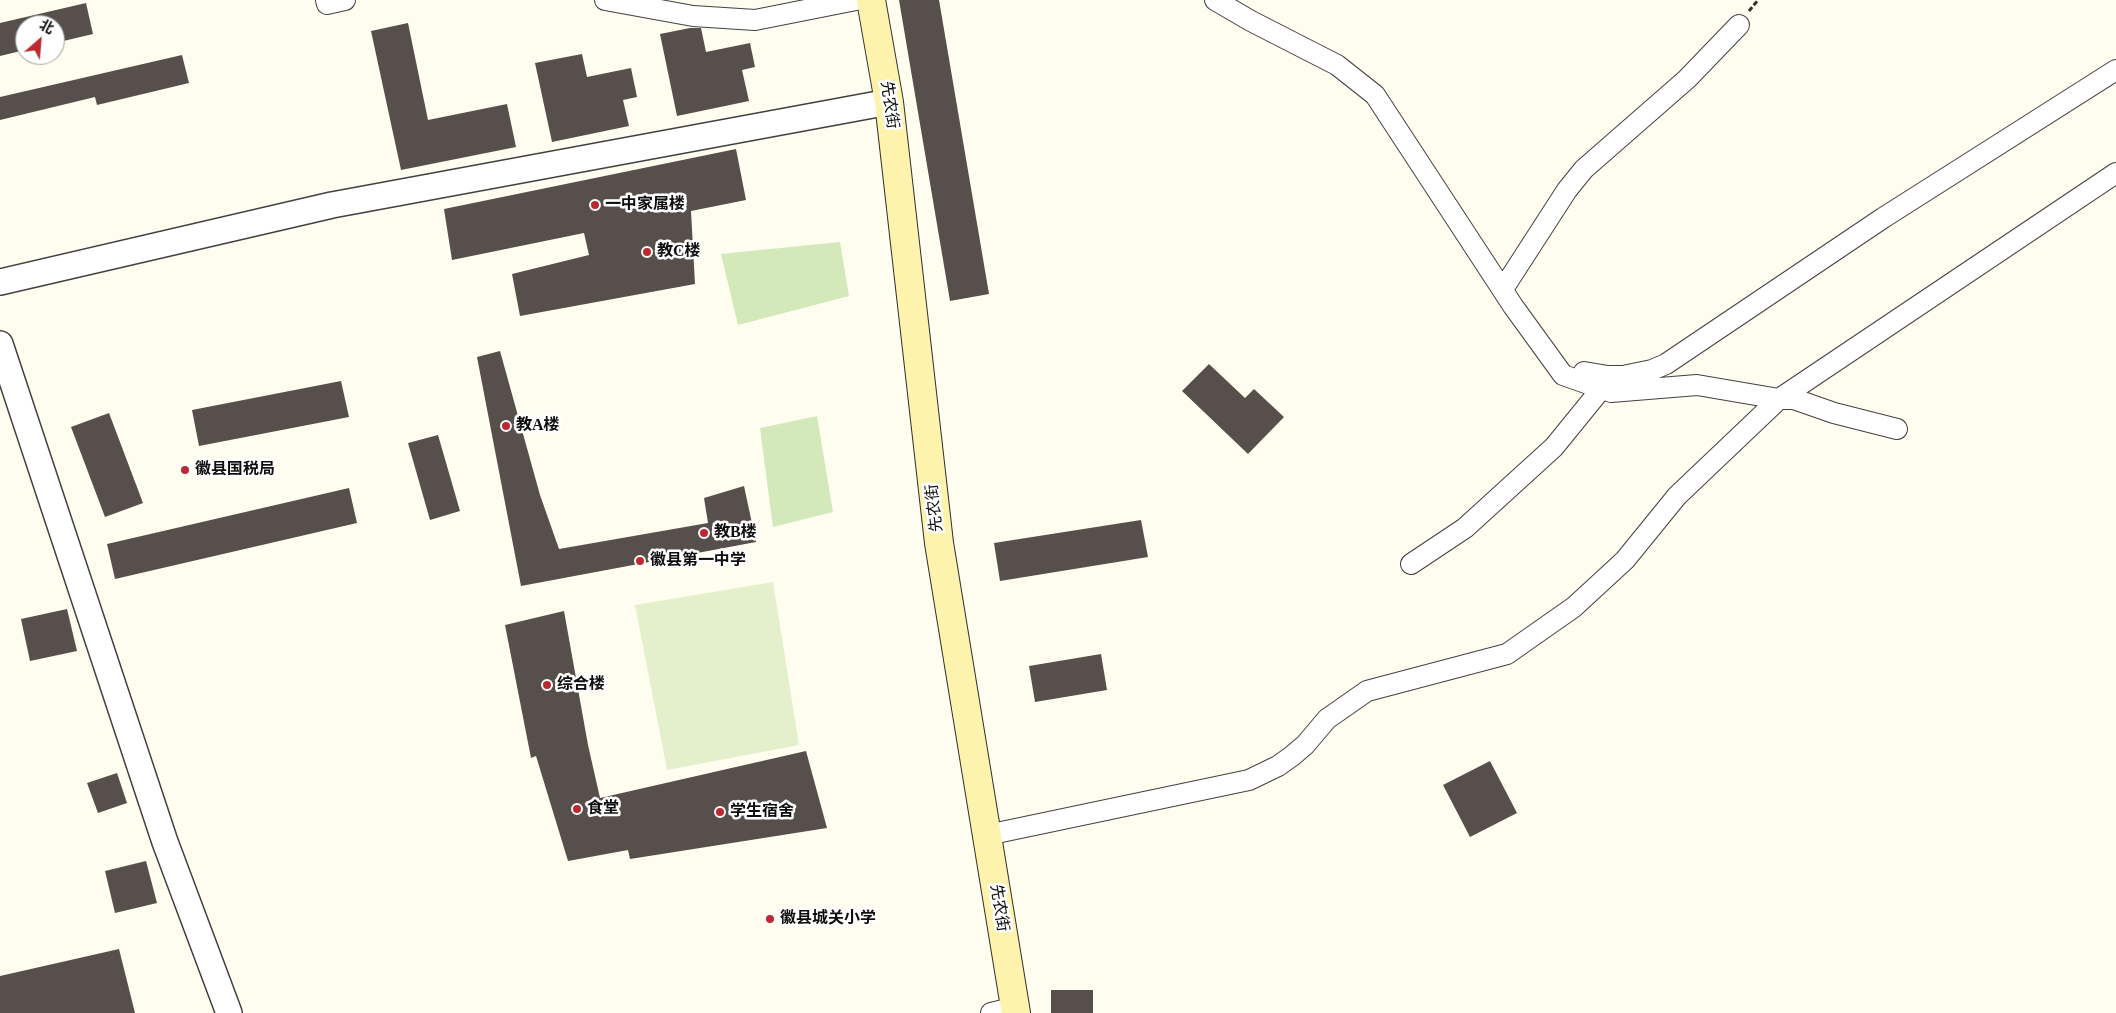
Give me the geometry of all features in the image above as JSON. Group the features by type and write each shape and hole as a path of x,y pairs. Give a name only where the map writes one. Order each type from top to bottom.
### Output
{"main road":[{"name":"先农街","path":"871,0 889,102 939,543 987,835 1007,1011"}],"street":[{"path":"326,0 327,4 345,0"},
{"path":"605,0 693,16 755,20 856,0"},
{"path":"1215,0 1251,21 1337,65 1375,95 1503,289 1563,375 1611,392 1697,385 1779,399 1794,399 1834,413 1897,429"},
{"path":"1503,289 1567,190 1584,169 1687,79 1739,25"},
{"path":"1563,375 1580,370 1594,374 1623,376 1652,370 1666,364 1882,218 2116,70"},
{"path":"0,282 332,205 889,102"},
{"path":"987,835 1249,780 1278,766 1292,756 1311,739 1327,719 1367,691 1507,654 1574,608 1625,560 1677,496 1779,399 2116,173"},
{"path":"0,344 165,842 230,1013"},
{"path":"1410,564 1465,528 1554,448 1602,388"}],"green space":[{"path":"840,242 849,296 738,325 721,254"},
{"path":"817,416 833,512 773,527 760,428"},
{"path":"773,582 799,745 667,770 635,605"}],"building":[{"path":"899,0 939,0 989,294 950,301"},
{"path":"86,3 93,34 65,41 65,15 34,15"},
{"path":"15,20 15,52 0,56 0,23"},
{"path":"408,23 428,120 507,104 516,147 401,170 371,31"},
{"path":"690,28 701,28 706,52 750,43 755,67 742,70 749,101 677,116 660,34"},
{"path":"582,54 587,77 631,68 637,97 623,100 629,126 552,142 535,63"},
{"path":"182,55 189,83 97,105 95,97 0,120 0,97"},
{"path":"736,149 746,200 691,211 695,284 520,316 512,274 589,255 584,233 452,260 444,209"},
{"name":"教B楼","path":"500,351 540,495 559,549 708,523 704,498 744,486 756,542 521,586 477,357"},
{"path":"1209,364 1245,398 1254,389 1284,417 1248,454 1182,391"},
{"path":"341,381 349,417 199,446 192,410"},
{"path":"109,413 143,503 105,517 71,427"},
{"path":"438,435 460,511 430,520 408,443"},
{"path":"349,488 357,523 115,579 107,544"},
{"path":"1141,520 1148,557 1000,581 994,543"},
{"path":"67,609 77,651 30,661 21,619"},
{"path":"564,611 588,745 600,798 806,751 827,828 630,859 628,850 568,861 536,756 531,758 505,625"},
{"path":"1101,654 1107,690 1035,702 1029,666"},
{"path":"1490,761 1517,813 1470,837 1443,785"},
{"path":"117,773 127,803 98,813 87,783"},
{"path":"146,861 157,903 115,913 105,871"},
{"path":"119,949 135,1013 0,1013 0,976"},
{"path":"1051,990 1093,990 1093,1013 1051,1013"}],"place":[{"name":"一中家属楼","path":"595,205"},
{"name":"教C楼","path":"647,252"},
{"name":"教A楼","path":"506,426"},
{"name":"徽县国税局","path":"185,470"},
{"name":"教B楼","path":"704,533"},
{"name":"徽县第一中学","path":"640,561"},
{"name":"综合楼","path":"547,685"},
{"name":"食堂","path":"577,809"},
{"name":"学生宿舍","path":"720,812"},
{"name":"徽县城关小学","path":"770,919"}]}
